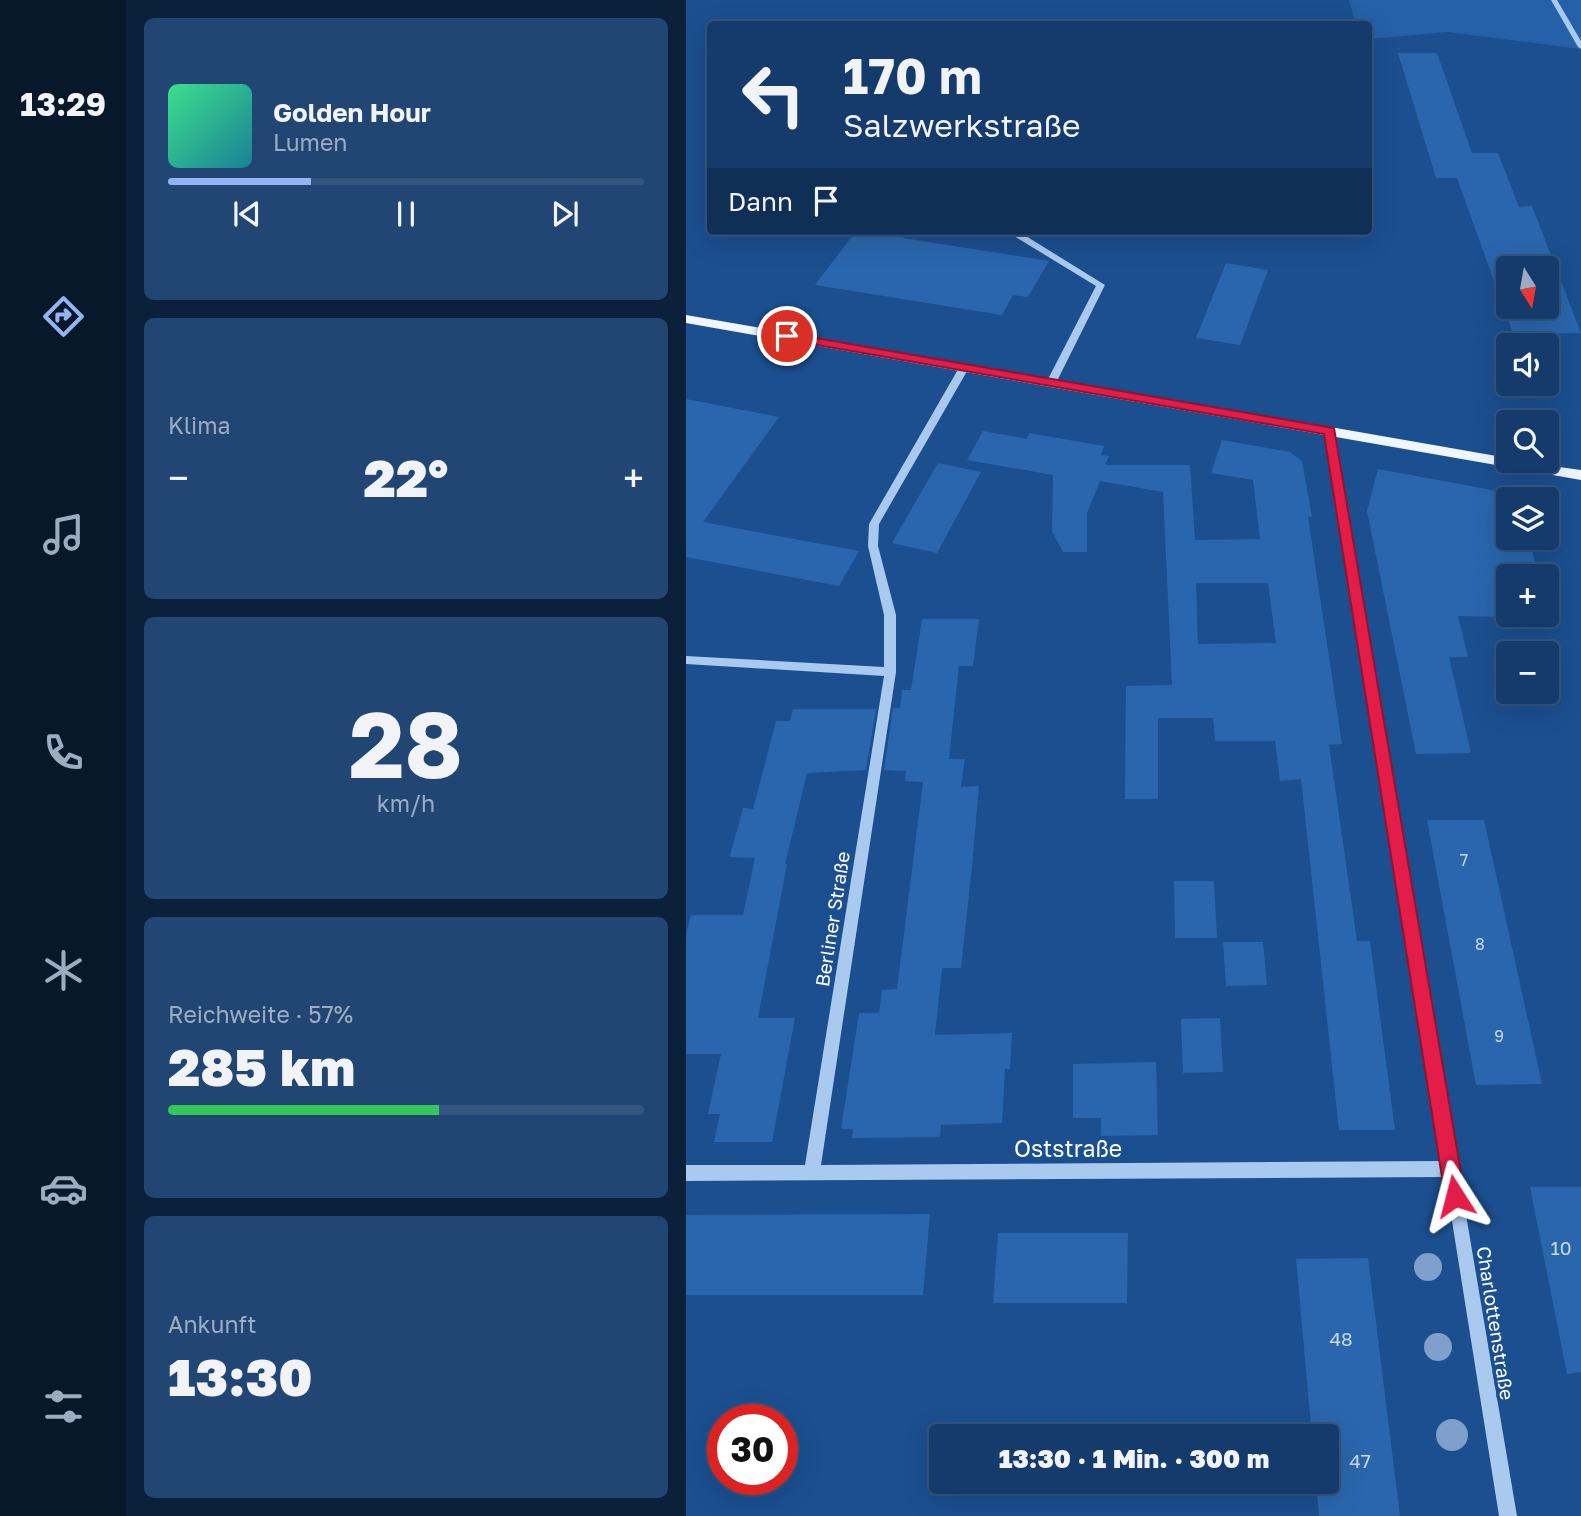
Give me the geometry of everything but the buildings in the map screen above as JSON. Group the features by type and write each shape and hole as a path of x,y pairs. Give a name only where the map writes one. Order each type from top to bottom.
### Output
{"main road":[{"path":"686,319 1581,475"}],"street":[{"path":"1554,0 1581,47"},
{"path":"1019,235 1101,285 1051,383"},
{"name":"Berliner Straße","path":"812,1171 890,672 890,615 873,547 874,524 965,366"},
{"name":"Charlottenstraße","path":"1329,431 1508,1516"},
{"path":"686,660 890,672"},
{"name":"Oststraße","path":"686,1172 1451,1170"}],"shaded area":[{"path":"1349,0 1581,0 1581,49 1447,32 1372,39 1372,21 1355,21"}],"route":[{"path":"787,336 1329,431 1455,1196"}]}
